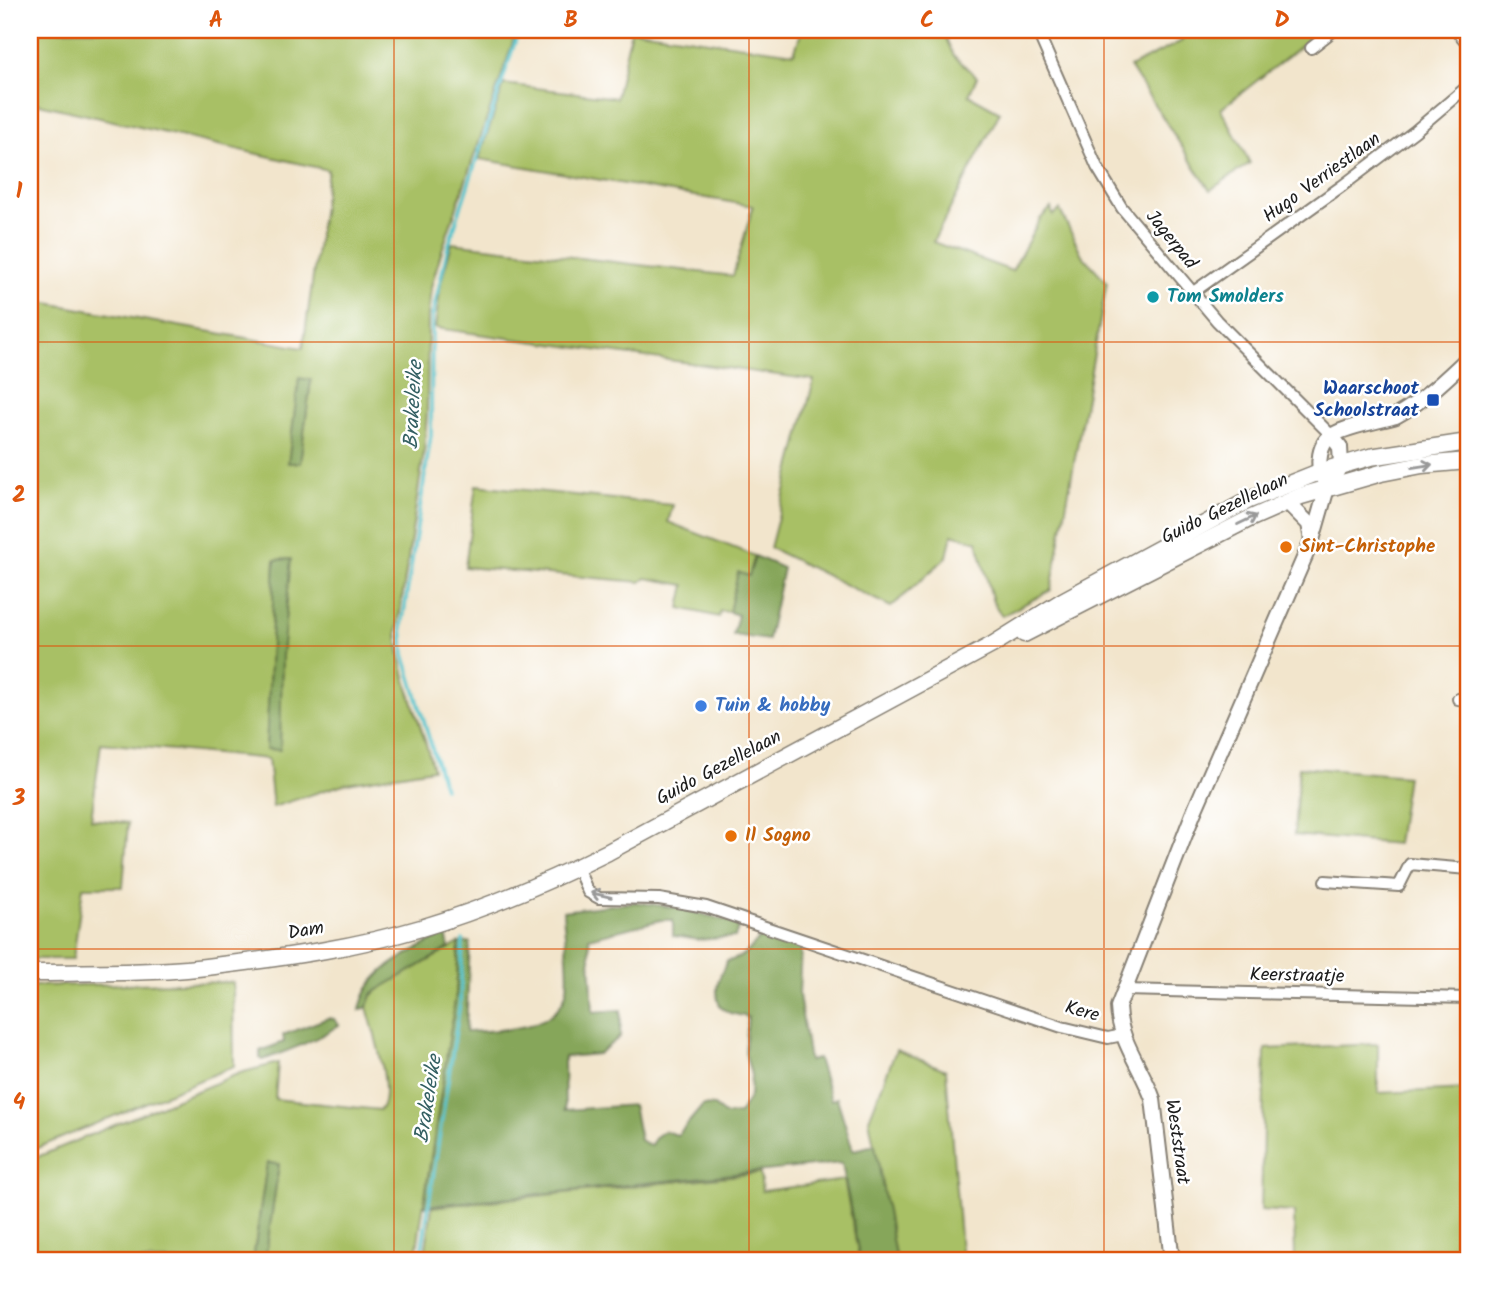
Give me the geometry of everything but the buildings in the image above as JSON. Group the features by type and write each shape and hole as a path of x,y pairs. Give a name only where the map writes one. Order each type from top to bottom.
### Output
{"main road":[{"name":"Guido Gezellelaan","path":"1189,542 1249,500 1319,472 1370,457 1468,442"},
{"name":"Guido Gezellelaan","path":"577,867 992,645 1010,640 1105,585 1189,542 1327,488 1422,465 1468,461"},
{"name":"Dam","path":"30,973 116,972 219,966 340,946 419,929 504,898 577,867"}],"street":[{"name":"Jagerpad","path":"1037,30 1108,187 1224,329 1331,435"},
{"path":"1311,48 1334,30"},
{"path":"1456,30 1468,44"},
{"name":"Hugo Verriestlaan","path":"1192,293 1342,186 1415,131 1468,86"},
{"path":"1327,488 1319,472 1321,447 1331,435 1405,411 1468,358"},
{"path":"1331,435 1340,447 1341,466"},
{"name":"Kere","path":"577,867 588,892 599,898 640,898 706,907 1062,1027 1108,1038 1123,1035 1118,1007 1124,990 1198,802 1311,540 1327,488 1341,466"},
{"path":"1287,502 1309,524 1311,540"},
{"path":"1325,881 1399,886 1410,864 1468,869"},
{"name":"Keerstraatje","path":"1124,990 1468,998"},
{"name":"Weststraat","path":"1123,1035 1153,1099 1172,1261"}],"green space":[{"path":"36,30 517,30 431,287 424,452 397,632 407,683 433,769 347,783 273,807 268,759 101,743 91,819 128,823 123,887 83,887 73,959 30,959 30,300 303,348 328,170 30,102 30,60","holes":["299,379 311,380 300,463 289,463","290,559 282,655 280,749 266,749 275,560"]},
{"path":"631,30 794,53 802,30 942,30 954,56 977,77 969,95 1000,112 933,242 1012,271 1040,219 1051,208 1053,215 1060,210 1082,255 1107,282 1051,590 1002,616 993,602 977,541 952,534 947,557 891,607 770,548 814,380 435,328 441,282 452,243 733,276 753,206 479,159 504,84 616,98"},
{"path":"1177,30 1321,30 1221,109 1250,163 1210,190 1130,67 1182,41"},
{"path":"299,378 311,380 300,463 288,463"},
{"path":"476,485 673,505 668,522 755,556 749,576 738,573 729,612 720,611 719,617 680,608 685,585 646,578 641,582 465,567"},
{"path":"755,556 783,568 768,640 733,635 738,615 729,612 738,572 749,576"},
{"path":"291,559 282,655 280,750 266,749 275,560"},
{"path":"1299,767 1407,776 1397,844 1294,835"},
{"path":"635,902 679,908 740,924 735,937 698,940 673,936 673,920 661,920 589,938 593,1012 621,1010 620,1037 598,1054 564,1057 565,1110 633,1105 640,1140 650,1146 664,1131 678,1135 703,1105 714,1106 726,1115 739,1114 750,1096 751,1075 745,1052 748,1017 730,1013 720,1007 717,994 719,978 727,961 744,954 764,933 801,945 799,995 809,1061 818,1059 831,1100 837,1098 853,1150 875,1145 896,1261 860,1261 842,1163 424,1206 456,994 459,943 470,942 466,1032 527,1026 553,1013 562,1002 567,988 563,911"},
{"path":"446,934 449,948 373,993 367,1007 360,1010 364,995 382,972 406,955"},
{"path":"459,943 456,994 415,1261 265,1261 279,1165 267,1163 253,1261 30,1261 30,1160 240,1073 278,1063 275,1099 380,1110 384,1102 384,1076 367,1007 369,1001 381,988"},
{"path":"233,982 234,1066 30,1151 30,986"},
{"path":"328,1018 334,1019 339,1025 293,1049 263,1060 260,1058 260,1051 284,1042 283,1035"},
{"path":"1378,1044 1378,1093 1468,1089 1468,1261 1295,1261 1294,1212 1261,1210 1265,1049"},
{"path":"896,1050 946,1070 962,1261 896,1261 869,1119"},
{"path":"267,1163 279,1164 265,1261 253,1261"},
{"path":"760,1173 762,1191 844,1180 860,1261 424,1261 432,1207"}],"waterway":[{"name":"Brakeleike","path":"444,788 404,654 402,626 431,435 432,317 448,247 519,30"},
{"name":"Brakeleike","path":"420,1261 460,1003 463,940"}],"place":[{"name":"Tom Smolders","path":"1153,297"},
{"name":"Waarschoot Schoolstraat","path":"1433,400"},
{"name":"Sint-Christophe","path":"1286,547"},
{"name":"Tuin & hobby","path":"701,706"},
{"name":"Il Sogno","path":"731,836"}]}
